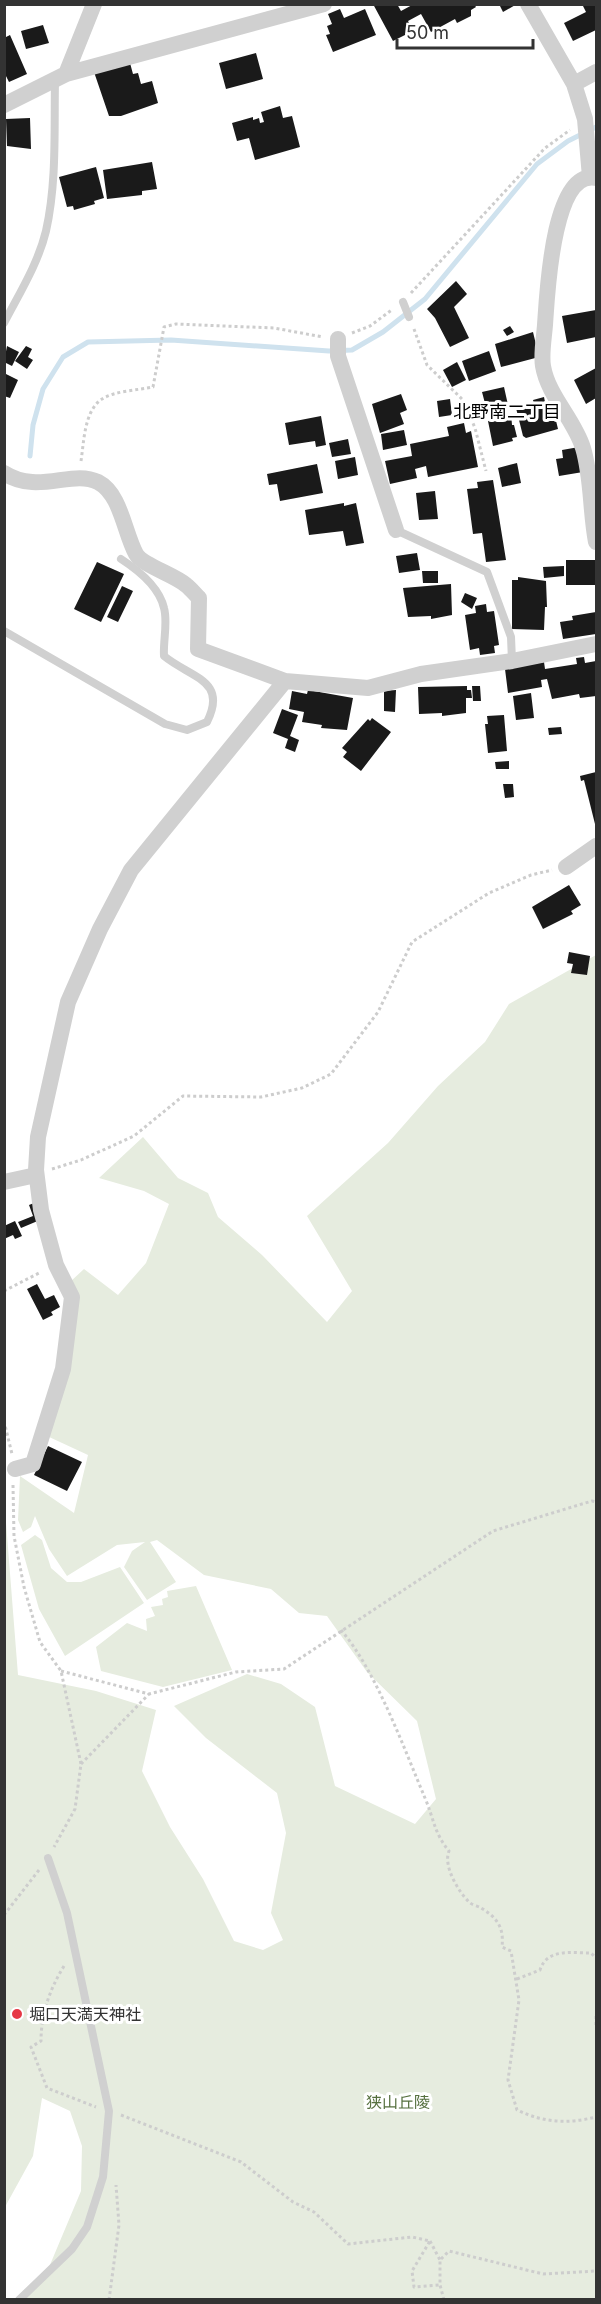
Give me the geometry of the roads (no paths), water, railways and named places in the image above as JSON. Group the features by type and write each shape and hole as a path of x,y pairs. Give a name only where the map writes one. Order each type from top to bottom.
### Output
{"street":[{"path":"61,77 94,4"},
{"path":"4,105 61,77 324,4"},
{"path":"528,4 574,84 585,119 593,177 577,184 554,232 549,267 543,365 548,386 582,445 587,465 597,542"},
{"path":"574,84 597,72"},
{"path":"338,347 396,530"},
{"path":"4,473 13,478 36,483 79,477 97,482 110,491 137,556 186,585 199,598 198,649 285,681 368,688 421,674 597,644"},
{"path":"15,1468 33,1464 63,1369 72,1297 56,1265 41,1210 36,1174 38,1137 68,1002 100,929 131,870 285,681"},
{"path":"566,867 597,846"},
{"path":"4,1182 36,1174"}],"lane":[{"path":"4,323 38,256 46,232 61,77"},
{"path":"403,302 409,317"},
{"path":"396,530 487,572 511,637 512,660"},
{"path":"4,631 165,724 187,730 207,722 214,707 214,694 206,681 177,666 164,656 164,609 154,589 140,571 121,559"},
{"path":"19,2300 72,2249 87,2227 103,2177 109,2111 67,1913 48,1858"}],"waterway":[{"path":"30,456 33,425 43,389 63,357 88,342 171,340 329,351 352,350 383,332 425,299 537,164 568,141 596,127"}],"place":[{"name":"堀口天満天神社","path":"17,2014"}],"district":[{"name":"北野南二丁目","path":"507,411"}],"park label":[{"name":"狭山丘陵","path":"398,2102"}]}
